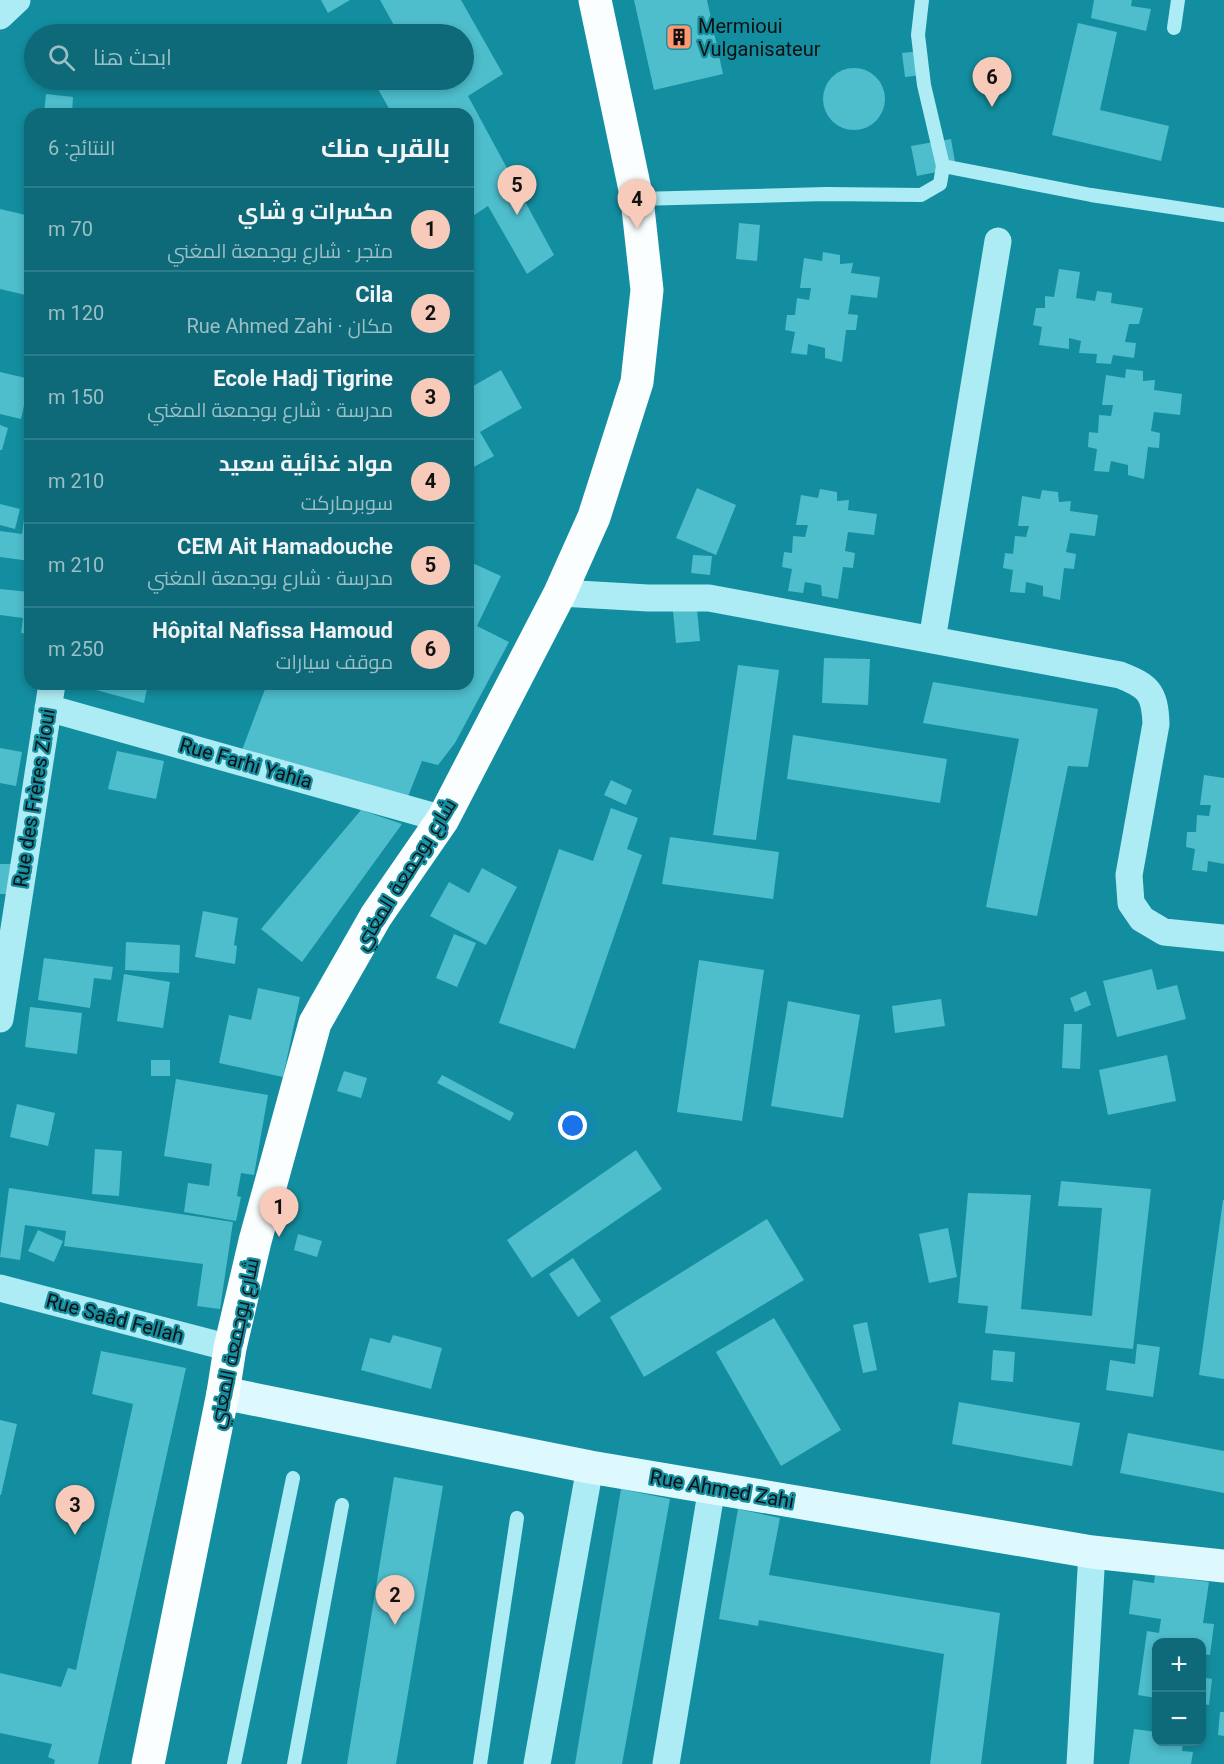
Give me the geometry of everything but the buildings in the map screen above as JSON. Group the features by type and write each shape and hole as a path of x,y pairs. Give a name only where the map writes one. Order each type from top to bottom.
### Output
{"main road":[{"name":"شارع بوجمعة المغني","path":"148,1764 223,1393 230,1348 255,1240 315,1023 376,916 443,819 560,593 594,517 637,382 647,290 637,199 595,0"}],"street":[{"path":"0,16 18,0"},
{"path":"932,640 998,241"},
{"path":"560,593 648,598 709,598 1120,675 1139,683 1150,694 1155,706 1156,723 1129,875 1131,903 1142,919 1164,932 1224,939"},
{"name":"Rue Farhi Yahia","path":"50,696 443,819"},
{"name":"Rue des Frères Zioui","path":"0,1019 50,696"},
{"name":"Rue Saâd Fellah","path":"0,1288 230,1348"},
{"name":"Rue Ahmed Zahi","path":"223,1393 590,1467 1092,1552 1224,1566"},
{"path":"537,1764 590,1467"},
{"path":"666,1764 712,1487"},
{"path":"1080,1764 1092,1552"}],"lane":[{"path":"637,199 826,194 921,195 940,184 943,166 924,85 918,35 922,0"},
{"path":"1173,28 1178,0"},
{"path":"943,166 1091,195 1224,215"},
{"path":"234,1764 293,1478"},
{"path":"294,1764 342,1505"},
{"path":"480,1764 518,1518"}],"place":[{"name":"Mermioui Vulganisateur","path":"679,37"},
{"name":"Hôpital Nafissa Hamoud","path":"992,107"},
{"name":"CEM Ait Hamadouche","path":"517,215"},
{"name":"مواد غذائية سعيد","path":"637,229"},
{"name":"مكسرات و شاي","path":"279,1237"},
{"name":"Ecole Hadj Tigrine","path":"75,1535"},
{"name":"Cila","path":"395,1625"}]}
